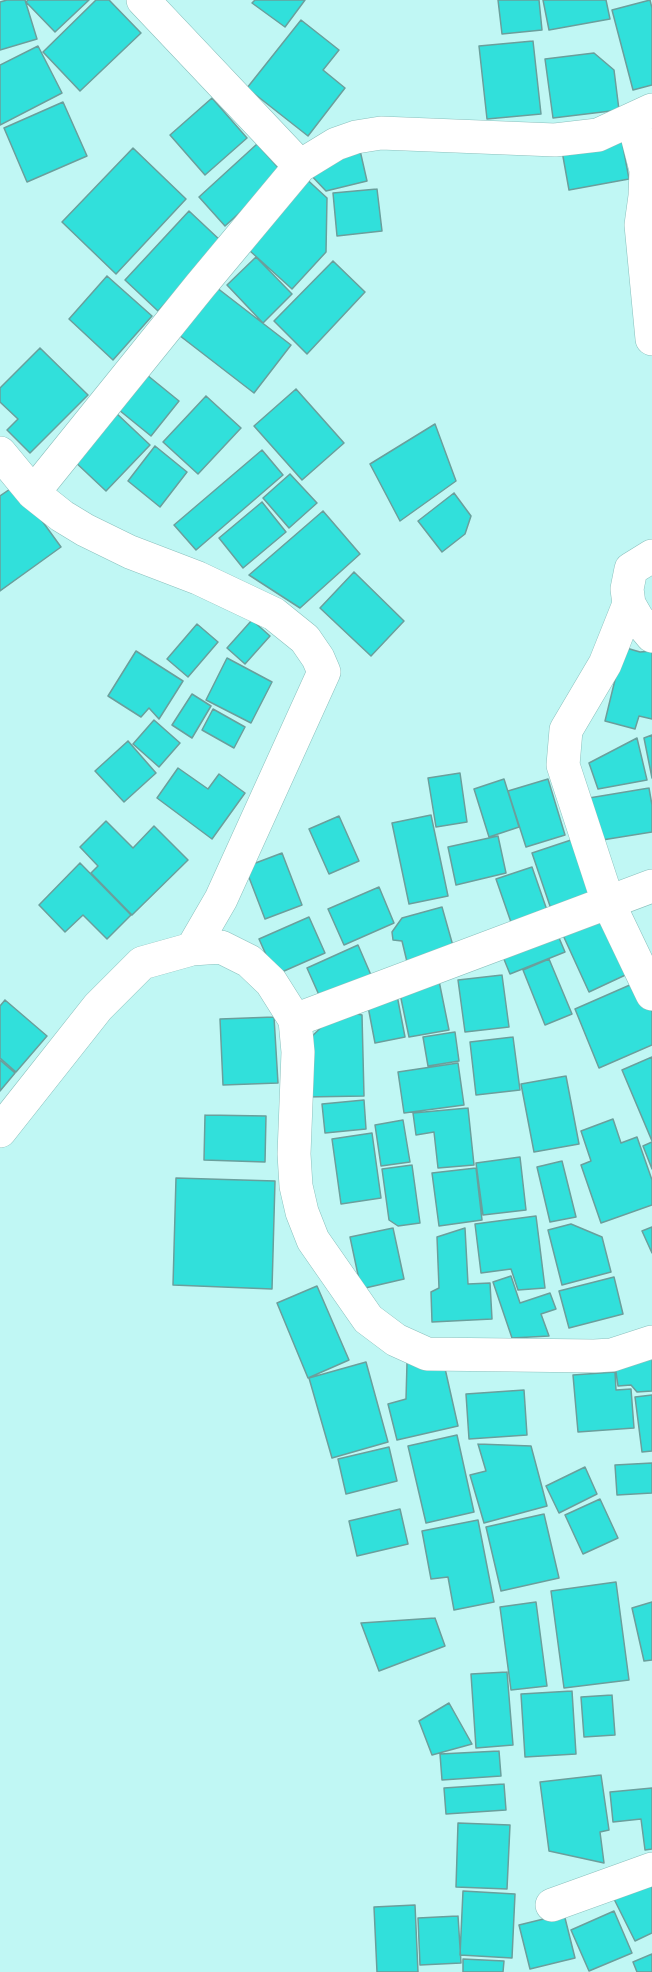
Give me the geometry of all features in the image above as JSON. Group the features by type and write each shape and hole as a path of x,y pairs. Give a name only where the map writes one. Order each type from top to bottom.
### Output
{"street":[{"path":"143,0 300,166"},
{"path":"33,493 300,166 336,144 356,137 381,133 555,140 598,135 643,115 645,196 641,225 652,339"},
{"path":"0,453 33,493 62,516 85,530 130,552 198,578 274,614 305,639 324,672 221,899 192,949"},
{"path":"652,556 631,569 627,589 629,604 652,636"},
{"path":"629,604 605,664 566,730 563,765 608,902 652,994"},
{"path":"295,1020 652,886"},
{"path":"0,1131 98,1007 142,963 192,949 221,947 249,961 271,982 295,1020 298,1052 294,1154 296,1186 302,1212 313,1240 368,1319 396,1340 428,1354 594,1356 612,1355 652,1342"},
{"path":"552,1905 652,1869"}],"building":[{"path":"25,0 37,39 0,50 0,2"},
{"path":"28,0 89,0 55,32 26,2"},
{"path":"96,0 109,0 141,33 80,91 43,52"},
{"path":"255,0 305,0 285,27 252,3"},
{"path":"498,0 539,0 542,30 502,34"},
{"path":"543,0 606,0 610,19 549,30"},
{"path":"650,0 652,8 652,85 633,90 612,10"},
{"path":"301,20 339,50 323,70 345,88 308,136 247,88"},
{"path":"533,41 541,114 487,119 479,46"},
{"path":"38,46 62,93 0,125 0,65"},
{"path":"594,53 614,70 619,110 553,118 545,59"},
{"path":"212,98 247,138 205,175 170,135"},
{"path":"63,102 87,156 27,182 4,128"},
{"path":"622,141 629,179 569,190 562,151"},
{"path":"257,144 283,173 225,226 199,197"},
{"path":"359,146 367,181 326,191 307,171"},
{"path":"133,148 186,199 116,274 62,222"},
{"path":"301,174 327,198 326,252 292,289 239,241"},
{"path":"377,189 382,231 337,236 333,193"},
{"path":"189,211 222,242 158,311 125,280"},
{"path":"256,257 292,294 263,323 227,285"},
{"path":"333,261 365,292 307,354 274,321"},
{"path":"107,276 152,316 113,360 69,319"},
{"path":"212,284 291,345 254,393 175,332"},
{"path":"40,348 88,395 30,453 7,430 18,419 0,402 0,388"},
{"path":"147,375 179,401 151,436 119,410"},
{"path":"296,389 344,443 302,480 254,426"},
{"path":"206,396 241,428 198,474 163,442"},
{"path":"115,412 150,445 106,491 72,459"},
{"path":"435,424 456,481 400,521 370,464"},
{"path":"155,446 187,472 160,507 128,481"},
{"path":"262,450 283,475 196,550 174,525"},
{"path":"290,474 317,503 289,528 263,498"},
{"path":"16,485 61,547 0,591 0,496"},
{"path":"454,493 471,516 465,534 442,552 418,521"},
{"path":"262,502 286,532 243,568 219,538"},
{"path":"323,511 360,554 300,608 249,575"},
{"path":"354,572 404,621 371,656 320,608"},
{"path":"252,620 270,636 245,664 227,648"},
{"path":"197,624 218,642 188,677 167,659"},
{"path":"623,647 640,652 652,651 652,719 639,716 635,729 605,721"},
{"path":"136,651 183,681 159,719 149,708 141,717 108,696"},
{"path":"227,658 272,682 251,723 206,700"},
{"path":"192,694 211,706 192,738 172,725"},
{"path":"213,709 245,727 234,748 202,730"},
{"path":"154,720 180,743 159,767 133,744"},
{"path":"652,735 652,778 644,738"},
{"path":"637,738 647,780 598,789 589,763"},
{"path":"128,741 156,773 124,802 95,771"},
{"path":"178,768 208,789 219,774 245,793 212,839 157,798"},
{"path":"460,773 467,822 436,827 428,778"},
{"path":"504,779 519,827 489,837 474,789"},
{"path":"548,779 565,835 526,847 508,791"},
{"path":"649,788 652,805 652,832 596,841 589,798"},
{"path":"431,815 448,896 409,904 392,823"},
{"path":"339,816 359,861 329,874 309,829"},
{"path":"106,821 133,848 154,826 188,860 132,915 91,873 98,866 80,847"},
{"path":"498,836 506,873 456,885 448,847"},
{"path":"571,840 590,896 551,909 532,853"},
{"path":"282,853 302,905 265,919 245,867"},
{"path":"80,863 131,915 107,939 83,915 65,932 39,905"},
{"path":"532,867 549,916 513,928 496,879"},
{"path":"379,887 394,923 344,945 328,909"},
{"path":"442,907 455,953 408,966 402,941 393,940 392,932 402,918"},
{"path":"607,912 634,971 589,992 562,933"},
{"path":"309,917 325,953 275,975 259,939"},
{"path":"554,926 565,952 510,974 499,947"},
{"path":"358,945 374,982 323,1004 307,968"},
{"path":"549,959 572,1014 545,1025 523,970"},
{"path":"502,975 509,1027 465,1032 458,980"},
{"path":"438,976 449,1030 409,1037 398,984"},
{"path":"639,981 652,1012 652,1045 599,1068 575,1009"},
{"path":"396,990 405,1037 375,1043 366,996"},
{"path":"5,1000 47,1036 16,1072 0,1058 0,1006"},
{"path":"339,1010 362,1015 364,1096 305,1097 304,1044"},
{"path":"274,1017 278,1083 223,1085 220,1019"},
{"path":"455,1032 459,1061 428,1066 423,1037"},
{"path":"513,1037 520,1090 476,1095 470,1042"},
{"path":"652,1057 652,1141 622,1070"},
{"path":"0,1060 15,1073 0,1091"},
{"path":"458,1063 464,1105 404,1113 398,1072"},
{"path":"566,1076 579,1144 534,1152 521,1084"},
{"path":"364,1100 366,1129 325,1133 322,1104"},
{"path":"468,1108 474,1165 438,1168 434,1132 416,1135 413,1113"},
{"path":"205,1115 266,1116 265,1162 204,1160"},
{"path":"613,1119 621,1143 637,1137 652,1180 652,1205 601,1223 581,1165 591,1161 581,1131"},
{"path":"403,1120 410,1162 381,1166 375,1125"},
{"path":"372,1133 381,1198 341,1204 332,1139"},
{"path":"652,1142 652,1169 643,1146"},
{"path":"520,1157 526,1210 483,1215 476,1163"},
{"path":"562,1161 576,1217 550,1222 537,1167"},
{"path":"412,1165 420,1223 398,1226 389,1220 382,1169"},
{"path":"476,1168 482,1220 439,1226 432,1173"},
{"path":"176,1178 275,1181 272,1289 173,1285"},
{"path":"536,1216 545,1288 518,1290 511,1269 481,1273 475,1224"},
{"path":"571,1224 602,1237 611,1272 562,1285 548,1230"},
{"path":"652,1227 652,1253 642,1231"},
{"path":"393,1228 404,1279 361,1289 350,1237"},
{"path":"465,1228 468,1284 490,1283 492,1319 432,1322 431,1292 439,1288 437,1237"},
{"path":"511,1276 520,1303 550,1293 556,1309 541,1314 549,1336 512,1338 493,1282"},
{"path":"614,1277 623,1314 569,1328 559,1291"},
{"path":"317,1286 349,1360 308,1378 277,1303"},
{"path":"652,1354 652,1391 637,1392 631,1385 618,1386 614,1358"},
{"path":"366,1362 388,1442 332,1458 309,1378"},
{"path":"407,1363 444,1364 458,1426 397,1440 388,1404 406,1399"},
{"path":"615,1372 616,1390 631,1389 634,1428 578,1432 573,1375"},
{"path":"524,1390 527,1435 469,1439 466,1394"},
{"path":"652,1395 652,1451 642,1452 635,1397"},
{"path":"457,1435 474,1512 426,1523 408,1446"},
{"path":"478,1444 531,1446 547,1506 484,1523 470,1475 486,1471"},
{"path":"389,1447 397,1481 346,1494 338,1459"},
{"path":"652,1463 652,1493 617,1495 615,1465"},
{"path":"585,1467 597,1494 559,1513 546,1486"},
{"path":"600,1499 618,1538 583,1554 565,1515"},
{"path":"400,1509 408,1544 357,1556 349,1521"},
{"path":"544,1514 559,1578 501,1591 486,1527"},
{"path":"478,1520 494,1602 454,1610 448,1577 431,1579 422,1531"},
{"path":"616,1582 629,1680 564,1688 551,1591"},
{"path":"536,1602 547,1686 511,1690 500,1607"},
{"path":"652,1602 652,1660 644,1661 632,1608"},
{"path":"435,1618 445,1646 379,1671 361,1623"},
{"path":"507,1672 513,1745 476,1748 471,1674"},
{"path":"572,1691 576,1754 525,1757 521,1694"},
{"path":"612,1695 615,1735 584,1737 581,1697"},
{"path":"449,1703 472,1744 432,1755 419,1721"},
{"path":"499,1751 501,1776 442,1780 440,1754"},
{"path":"601,1775 609,1830 600,1832 604,1863 549,1851 540,1782"},
{"path":"504,1784 506,1810 446,1814 444,1788"},
{"path":"652,1788 652,1849 645,1850 641,1819 613,1822 610,1792"},
{"path":"458,1823 510,1825 507,1889 456,1887"},
{"path":"652,1881 652,1933 635,1941 614,1899"},
{"path":"463,1891 515,1894 512,1958 460,1955"},
{"path":"415,1905 418,1972 377,1972 374,1907"},
{"path":"614,1911 632,1953 589,1971 571,1930"},
{"path":"564,1914 575,1958 530,1969 519,1925"},
{"path":"458,1916 461,1963 420,1965 418,1918"},
{"path":"652,1954 652,1972 637,1972 633,1962"},
{"path":"463,1959 504,1961 503,1972 463,1972"}]}
